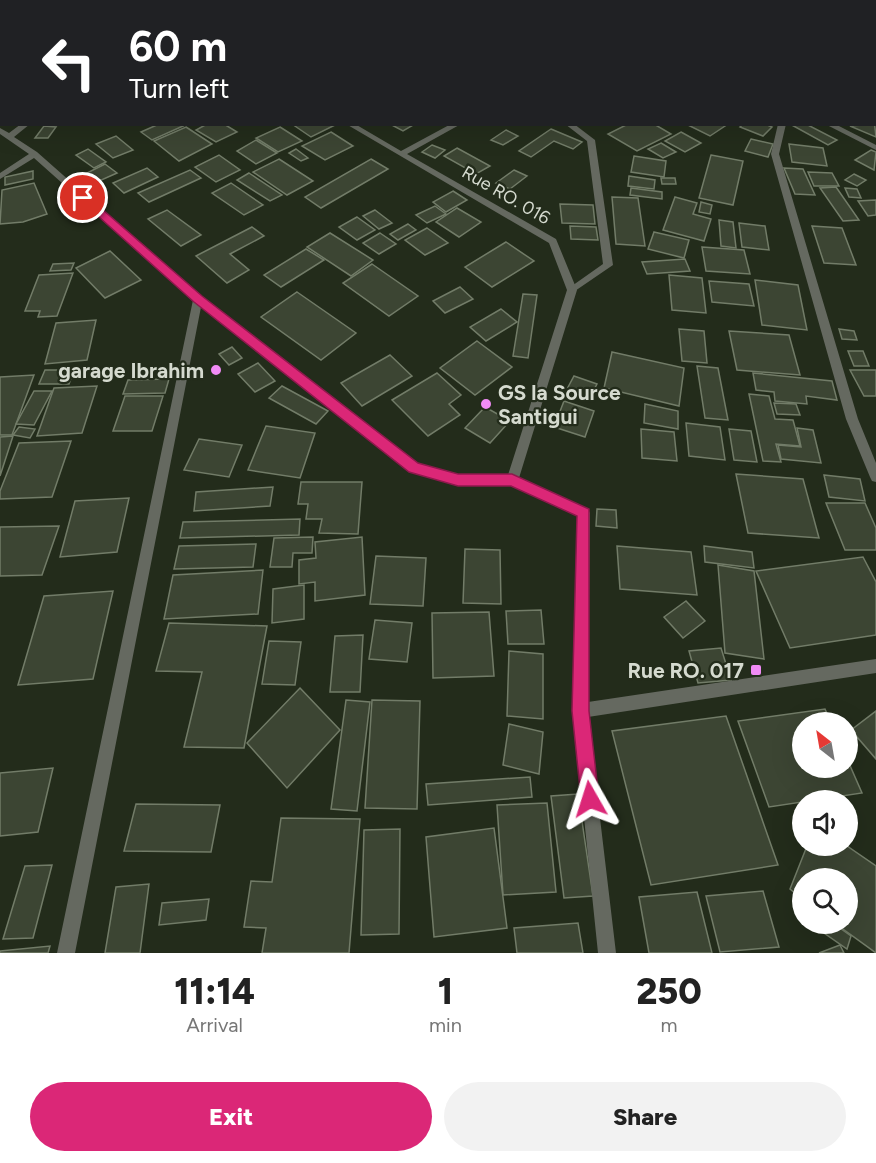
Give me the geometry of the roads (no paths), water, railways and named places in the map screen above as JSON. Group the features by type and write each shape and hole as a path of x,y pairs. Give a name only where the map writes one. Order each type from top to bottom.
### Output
{"street":[{"path":"10,136 24,126"},
{"name":"Rue RO. 016","path":"352,126 553,241 572,290"},
{"path":"401,154 454,126"},
{"path":"512,480 572,290 608,265 591,140 571,126"},
{"path":"782,126 775,154 852,419 876,477"},
{"path":"832,126 876,148"},
{"path":"0,130 34,154 198,299 414,468 458,480 512,480 584,513 580,711 607,953"},
{"path":"0,177 34,154"},
{"path":"66,953 198,299"},
{"path":"580,711 876,666"}],"place":[{"name":"garage Ibrahim","path":"216,370"},
{"name":"GS la Source Santigui","path":"486,404"},
{"name":"Rue RO. 017","path":"756,670"}]}
